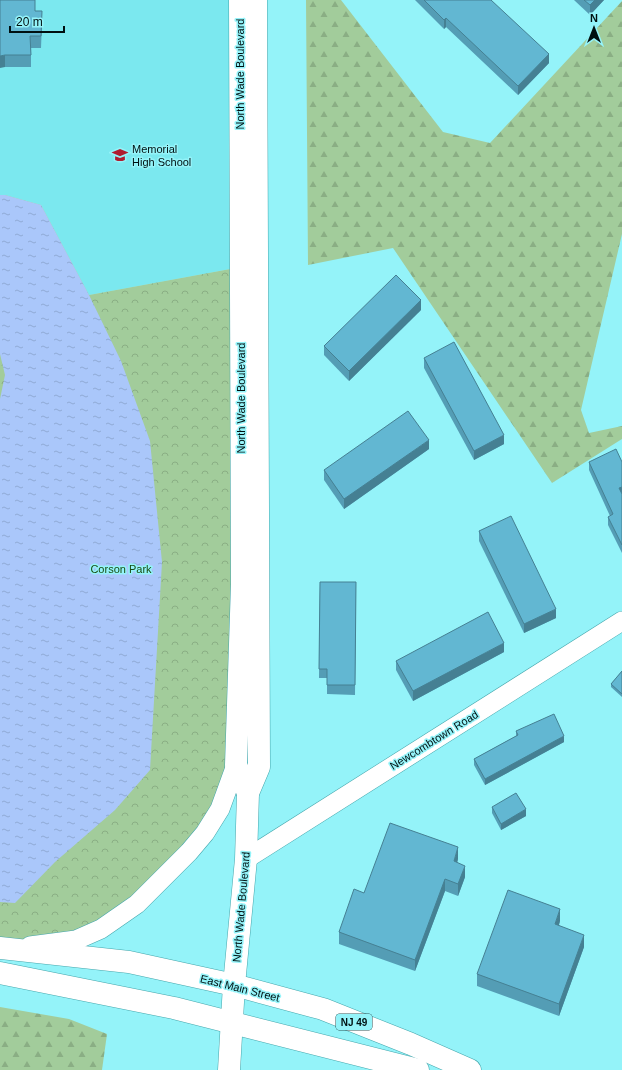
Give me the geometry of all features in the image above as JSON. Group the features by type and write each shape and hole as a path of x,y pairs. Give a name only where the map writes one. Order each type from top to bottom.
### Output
{"main road":[{"name":"North Wade Boulevard","path":"240,0 242,584 236,765 248,793"},
{"name":"North Wade Boulevard","path":"229,1070 234,985 246,858 248,793 259,767 256,0"},
{"name":"East Main Street","path":"0,948 129,962 234,985 323,1010 411,1044 470,1070"},
{"path":"0,973 158,1004 418,1070"}],"street":[{"name":"Newcombtown Road","path":"246,858 622,621"},
{"path":"0,948 76,940 102,929 137,904 189,852 205,832 220,809 236,765"}],"shaded area":[{"name":"Memorial High School","path":"0,0 240,0 241,267 89,295 41,205 0,195"}],"green space":[{"path":"306,0 341,0 443,132 490,143 622,1 622,234 581,410 589,433 622,426 622,439 552,483 393,248 308,265"},
{"name":"Corson Park","path":"0,195 41,205 89,295 241,267 236,765 220,809 101,929 0,948"},
{"path":"0,1007 69,1019 107,1034 102,1070 0,1070"}],"water":[{"path":"0,195 41,205 89,295 121,361 150,441 162,562 150,770 115,810 55,862 15,903 0,902 0,399 5,375 0,354"}],"building":[{"path":"0,0 35,0 35,11 42,11 41,36 30,36 31,55 0,56"},
{"path":"424,0 491,0 549,54 518,86 446,18 444,20"},
{"path":"584,0 595,0 590,5"},
{"path":"396,275 421,300 349,371 324,346"},
{"path":"454,342 504,435 474,451 424,358"},
{"path":"408,411 429,440 344,499 324,470"},
{"path":"616,449 622,462 622,487 619,488 622,494 622,545 608,517 613,514 589,462"},
{"path":"511,516 556,609 524,624 479,531"},
{"path":"320,582 356,582 355,685 327,685 327,669 319,669"},
{"path":"488,612 504,643 413,691 396,661"},
{"path":"622,671 622,694 611,684"},
{"path":"554,714 564,736 485,779 474,759 518,735 516,731"},
{"path":"516,793 526,809 501,824 492,807"},
{"path":"390,823 458,847 454,861 465,866 458,884 445,879 415,960 339,932 354,889 364,893"},
{"path":"508,890 560,909 555,924 584,935 559,1004 477,974"}],"place":[{"name":"Memorial High School","path":"120,155"}]}
